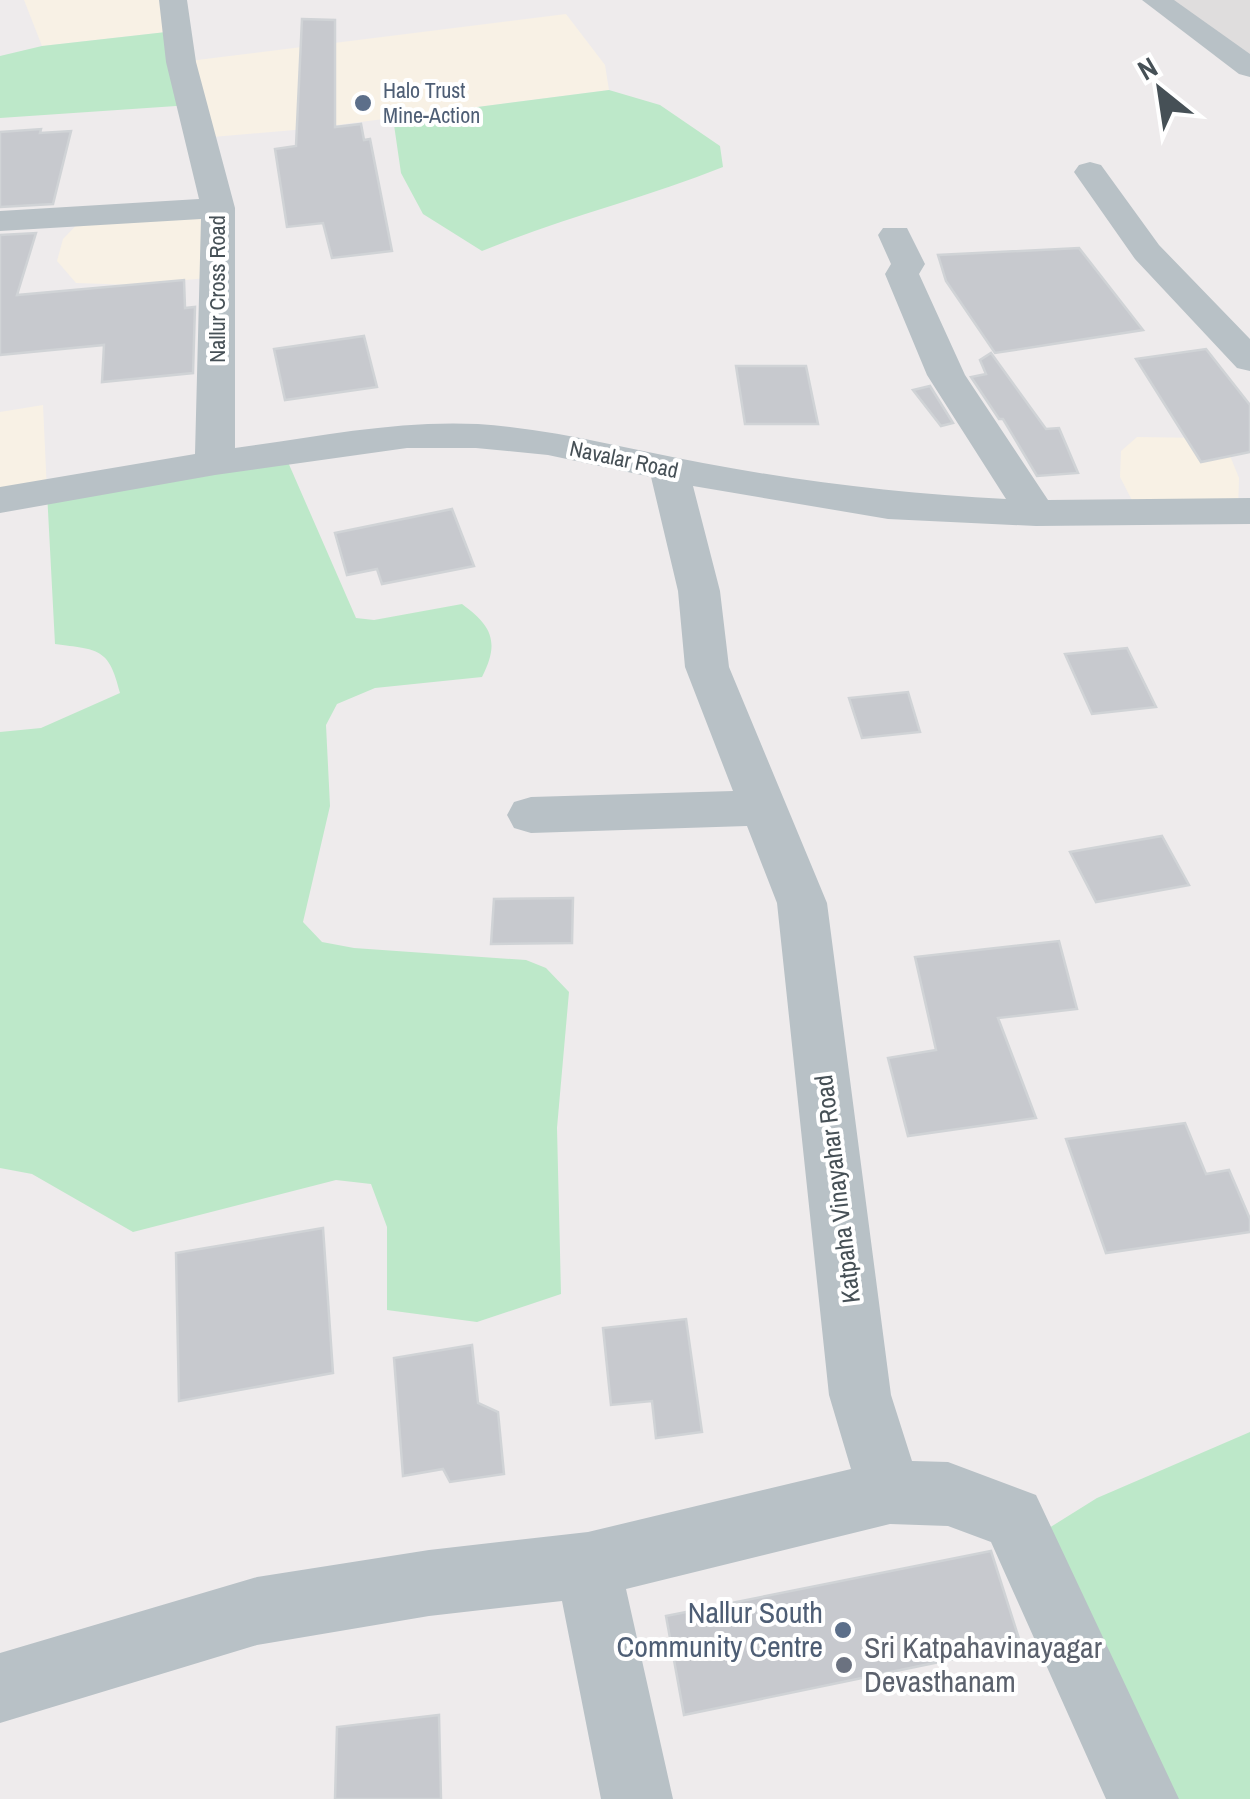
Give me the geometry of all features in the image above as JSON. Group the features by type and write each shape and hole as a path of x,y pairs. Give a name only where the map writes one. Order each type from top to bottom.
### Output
{"street":[{"name":"Nallur Cross Road","path":"173,0 181,62 218,208 215,463"},
{"path":"1156,0 1250,68"},
{"path":"1090,172 1147,252 1250,360"},
{"path":"0,220 218,208"},
{"path":"894,235 908,264 902,274 946,374 1036,513"},
{"name":"Navalar Road","path":"0,500 215,463 407,436 476,436 548,443 669,469 888,506 1036,513 1250,511"},
{"name":"Katpaha Vinayahar Road","path":"669,469 699,590 706,667 802,903 860,1395 890,1492"},
{"path":"531,815 762,808"},
{"path":"0,1688 258,1611 429,1583 588,1565 890,1492 948,1494 1013,1518 1144,1799"},
{"path":"588,1565 637,1799"}],"shaded area":[{"path":"24,0 173,0 175,31 42,46"},
{"path":"1170,0 1250,0 1250,56"},
{"path":"566,14 605,65 609,90 306,129 201,138 181,62"},
{"path":"218,208 217,277 134,285 76,283 57,261 63,239 86,215"},
{"path":"43,405 47,492 0,500 0,412"},
{"path":"1137,437 1203,438 1226,446 1239,478 1238,510 1138,512 1120,477 1121,451"}],"green space":[{"path":"175,31 191,105 0,118 0,56 42,46"},
{"path":"609,90 660,105 720,146 723,167 482,251 423,214 401,173 393,118"},
{"path":"284,453 356,618 374,620 462,604 480,620 490,636 491,654 482,677 375,688 337,704 326,725 330,806 303,922 322,942 354,948 526,960 546,968 569,992 557,1128 561,1294 477,1322 387,1310 387,1227 371,1184 336,1180 133,1232 32,1174 0,1168 0,732 41,728 120,693 111,667 100,654 55,644 47,492"},
{"path":"1250,1432 1250,1799 1143,1799 1025,1543 1097,1498"}],"building":[{"path":"302,19 335,20 335,127 361,124 364,140 370,139 392,251 332,258 323,223 287,227 275,149 296,146"},
{"path":"41,129 40,133 71,131 53,204 0,207 0,132"},
{"path":"36,233 17,295 184,280 185,308 195,307 193,373 102,382 104,345 0,355 0,235"},
{"path":"1079,248 1143,330 995,353 946,281 938,255"},
{"path":"364,336 377,387 285,400 274,349"},
{"path":"1206,349 1250,405 1250,452 1201,462 1136,359"},
{"path":"991,353 1046,429 1059,428 1078,473 1037,476 1003,419 999,419 971,377 986,374 980,360"},
{"path":"736,366 806,366 818,424 745,424"},
{"path":"930,386 953,423 941,426 913,390"},
{"path":"452,509 474,566 382,584 377,569 347,575 335,533"},
{"path":"1127,648 1156,707 1092,714 1065,654"},
{"path":"908,692 920,732 862,738 849,698"},
{"path":"1162,836 1189,885 1096,902 1070,852"},
{"path":"573,898 572,943 491,944 494,899"},
{"path":"1059,941 1077,1009 998,1018 1036,1118 908,1136 888,1058 936,1050 915,957"},
{"path":"1185,1123 1206,1174 1229,1170 1250,1219 1250,1232 1106,1253 1066,1139"},
{"path":"323,1228 333,1373 179,1401 176,1253"},
{"path":"686,1319 702,1432 656,1438 652,1401 611,1405 603,1328"},
{"path":"472,1345 478,1403 498,1412 504,1474 450,1482 443,1469 403,1476 394,1358"},
{"name":"Nallur South Community Centre","path":"991,1551 1021,1645 684,1715 666,1616"},
{"path":"439,1715 441,1799 335,1799 337,1727"}],"place":[{"name":"Halo Trust Mine-Action","path":"363,103"},
{"name":"Nallur South Community Centre","path":"843,1630"},
{"name":"Sri Katpahavinayagar Devasthanam","path":"844,1665"}]}
